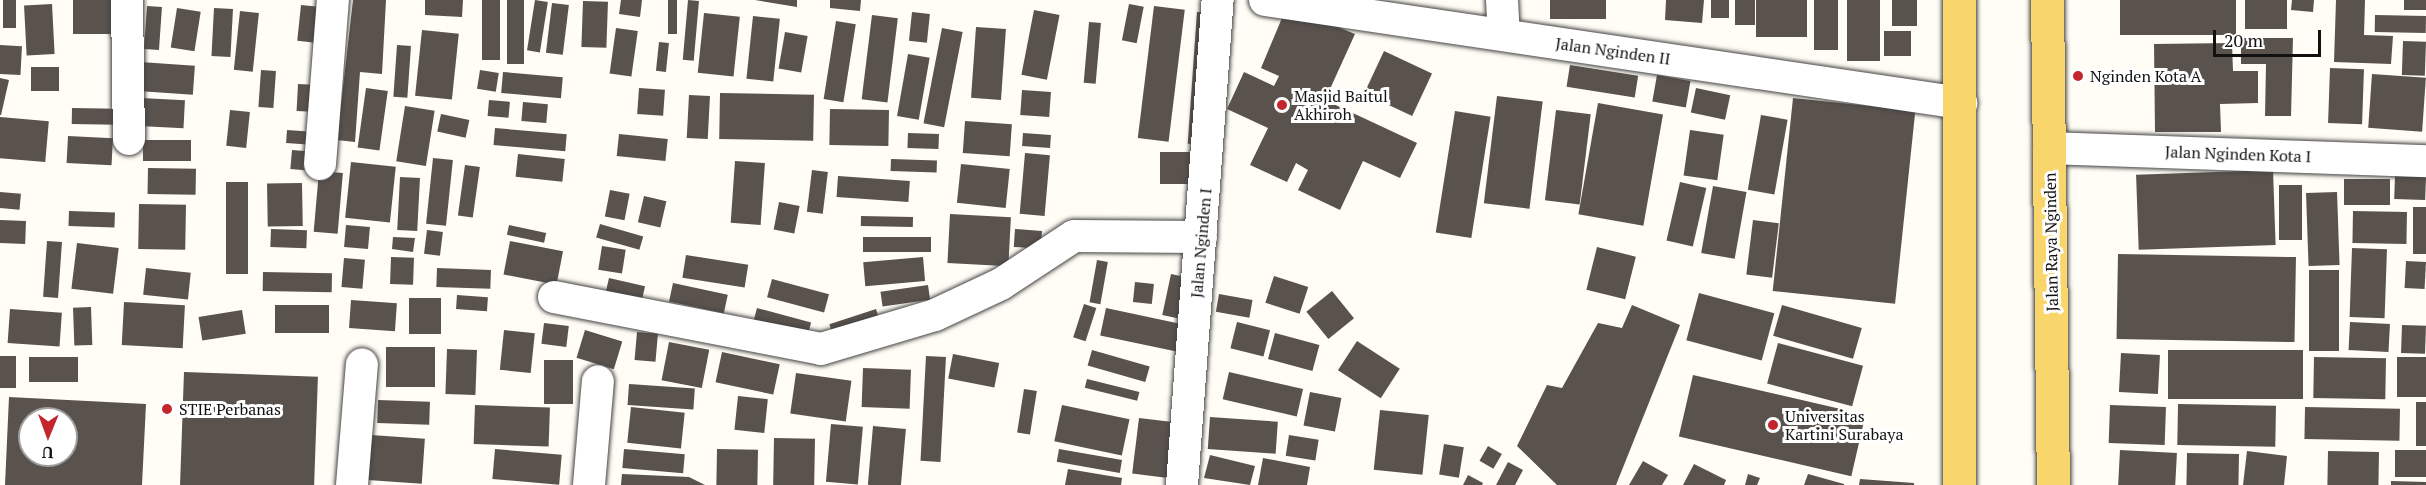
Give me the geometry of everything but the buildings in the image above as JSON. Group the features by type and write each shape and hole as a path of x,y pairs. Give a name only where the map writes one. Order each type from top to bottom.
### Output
{"main road":[{"path":"1959,0 1959,485"},
{"name":"Jalan Raya Nginden","path":"2047,0 2053,485"}],"street":[{"path":"128,0 129,139"},
{"path":"320,164 333,0"},
{"name":"Jalan Nginden I","path":"1182,485 1218,0"},
{"name":"Jalan Nginden II","path":"1265,0 1960,103"},
{"path":"1502,0 1504,35"},
{"name":"Jalan Nginden Kota I","path":"2049,148 2426,161"},
{"path":"554,297 821,349 935,315 1001,284 1074,236 1201,237"},
{"path":"352,485 362,364"},
{"path":"589,485 598,381"}],"place":[{"name":"Nginden Kota A","path":"2078,76"},
{"name":"Masjid Baitul Akhiroh","path":"1282,105"},
{"name":"STIE Perbanas","path":"167,409"},
{"name":"Universitas Kartini Surabaya","path":"1773,425"}]}
